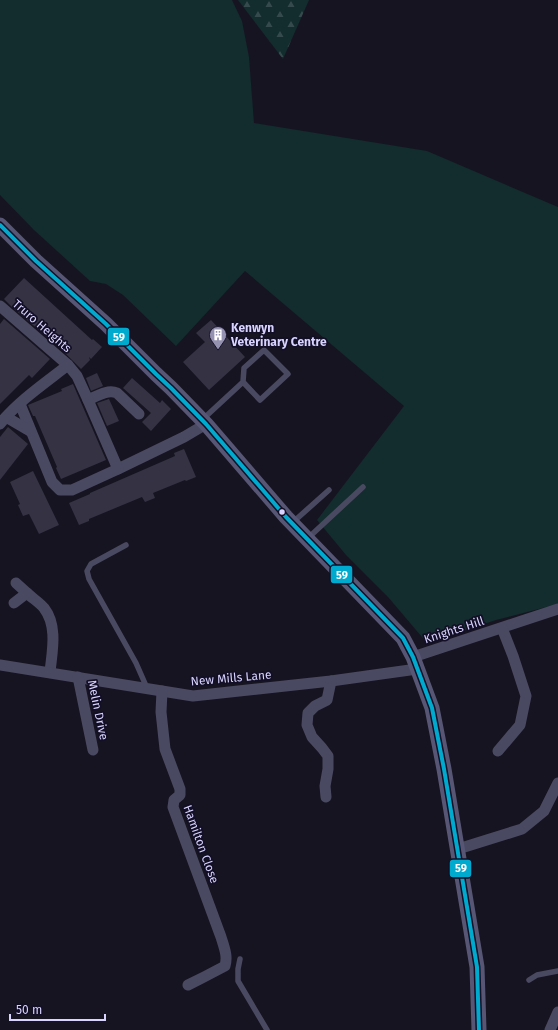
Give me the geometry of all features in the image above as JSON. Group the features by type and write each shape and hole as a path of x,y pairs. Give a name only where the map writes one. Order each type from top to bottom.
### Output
{"main road":[{"path":"0,225 36,261 106,324 171,388 204,422 292,523 403,638 415,663 432,708 458,849 477,967 479,1030"}],"street":[{"name":"Truro Heights","path":"0,306 68,366 77,376 118,469"},
{"name":"Truro Heights","path":"30,431 3,420 20,404 68,366"},
{"path":"88,400 107,392 117,392 139,414"},
{"path":"20,404 52,482 60,490 72,490 118,469 184,437 204,422"},
{"path":"16,583 44,608 50,620 53,633 50,672"},
{"path":"14,603 27,593"},
{"name":"Knights Hill","path":"415,663 502,628 558,609"},
{"name":"Knights Hill","path":"498,750 520,725 526,696 502,628"},
{"name":"New Mills Lane","path":"0,665 193,696 331,681 415,663"},
{"name":"Melin Drive","path":"78,677 93,750"},
{"path":"326,797 325,786 328,769 328,756 312,737 307,725 308,713 314,706 327,700 331,681"},
{"name":"Hamilton Close","path":"162,691 160,712 165,750 180,789 180,795 174,800 173,807 219,930 227,961 225,966 188,984"},
{"path":"458,849 522,830 544,811 558,784"},
{"path":"550,1030 557,1017"}],"lane":[{"path":"204,422 243,382 244,368 264,350 288,374 260,400 243,382"},
{"path":"307,539 363,487"},
{"path":"292,523 329,490"},
{"path":"126,545 91,564 87,571 89,579 136,663 147,688"},
{"path":"240,959 238,980 267,1030"},
{"path":"529,980 537,975 558,971"}],"green space":[{"path":"0,0 232,0 242,21 249,57 254,123 427,151 558,207 558,604 496,620 427,643 388,597 346,555 317,520 404,406 245,271 176,346 123,295 106,284 90,281 34,230 0,195"},
{"path":"238,0 309,0 283,59"}],"building":[{"path":"24,278 92,340 93,339 102,347 91,359 89,357 90,360 81,369 60,348 4,299"},
{"path":"4,319 50,359 32,378 29,375 0,404 0,324"},
{"name":"Kenwyn Veterinary Centre","path":"211,320 245,357 209,390 183,362 205,342 196,333"},
{"path":"97,373 103,386 91,391 86,378"},
{"path":"132,378 160,403 162,400 171,409 151,431 142,422 151,413 123,388"},
{"path":"73,384 106,460 61,479 35,416 33,416 28,405 62,391 61,389"},
{"path":"109,399 119,421 107,426 97,403"},
{"path":"8,427 28,444 0,480 0,437"},
{"path":"184,449 196,477 153,493 155,498 145,502 142,497 89,519 89,521 79,525 69,503 175,456 174,453"},
{"path":"33,471 59,525 39,534 29,514 23,516 18,505 20,504 10,482"}],"transit line":[{"name":"59","path":"0,225 36,261 106,324 171,388 206,424 286,517 403,638 413,657 432,708 444,769 477,967 479,1030"}],"place":[{"name":"Kenwyn Veterinary Centre","path":"218,350"}]}
